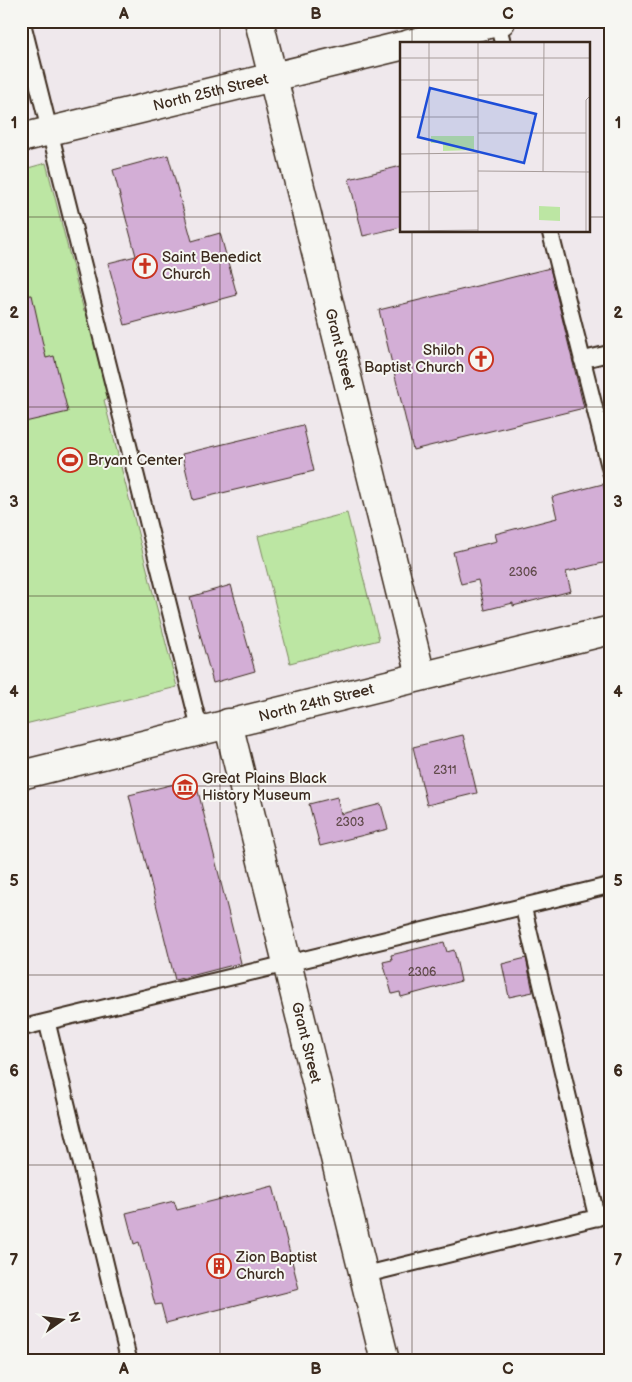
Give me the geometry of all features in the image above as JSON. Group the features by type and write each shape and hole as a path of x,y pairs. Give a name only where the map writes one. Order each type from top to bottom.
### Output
{"street":[{"name":"Grant Street","path":"258,21 421,676"},
{"path":"421,42 500,29"},
{"name":"North 25th Street","path":"21,138 400,46"},
{"name":"North 24th Street","path":"21,775 611,630"},
{"name":"Grant Street","path":"228,723 385,1361"}],"lane":[{"path":"22,21 200,730"},
{"path":"550,232 611,473"},
{"path":"582,360 611,353"},
{"path":"21,1028 611,885"},
{"path":"364,1275 604,1216 523,906"},
{"path":"47,1022 129,1361"}],"green space":[{"name":"Bryant Center","path":"46,163 84,311 95,309 116,396 104,400 177,687 21,725 21,170"},
{"path":"347,513 379,640 290,663 258,536"}],"building":[{"path":"168,155 192,241 220,233 237,295 125,325 108,263 136,256 113,170"},
{"path":"400,166 400,227 363,236 349,179"},
{"name":"Shiloh Baptist Church","path":"550,268 584,408 413,450 379,310"},
{"path":"32,295 46,358 54,356 68,412 25,422 21,406 21,296"},
{"path":"303,425 314,471 193,500 182,454"},
{"path":"603,484 611,517 611,561 566,572 571,591 513,606 513,603 485,610 478,580 461,584 453,552 497,541 495,534 557,518 552,497"},
{"path":"231,585 255,671 213,683 190,597"},
{"path":"463,735 477,793 427,805 413,747"},
{"path":"195,779 241,963 175,980 129,795"},
{"path":"337,797 341,814 381,804 388,829 320,846 309,804"},
{"path":"444,942 447,952 454,950 461,981 401,997 400,992 392,994 383,962 392,960 391,955"},
{"path":"526,958 533,992 509,997 502,964"},
{"name":"Zion Baptist Church","path":"273,1186 299,1289 166,1323 161,1304 155,1305 139,1242 134,1244 126,1213 174,1201 177,1210"}],"place":[{"name":"Saint Benedict Church","path":"145,266"},
{"name":"Shiloh Baptist Church","path":"481,359"},
{"name":"Bryant Center","path":"70,460"},
{"name":"Great Plains Black History Museum","path":"185,787"},
{"name":"Zion Baptist Church","path":"219,1266"}]}
